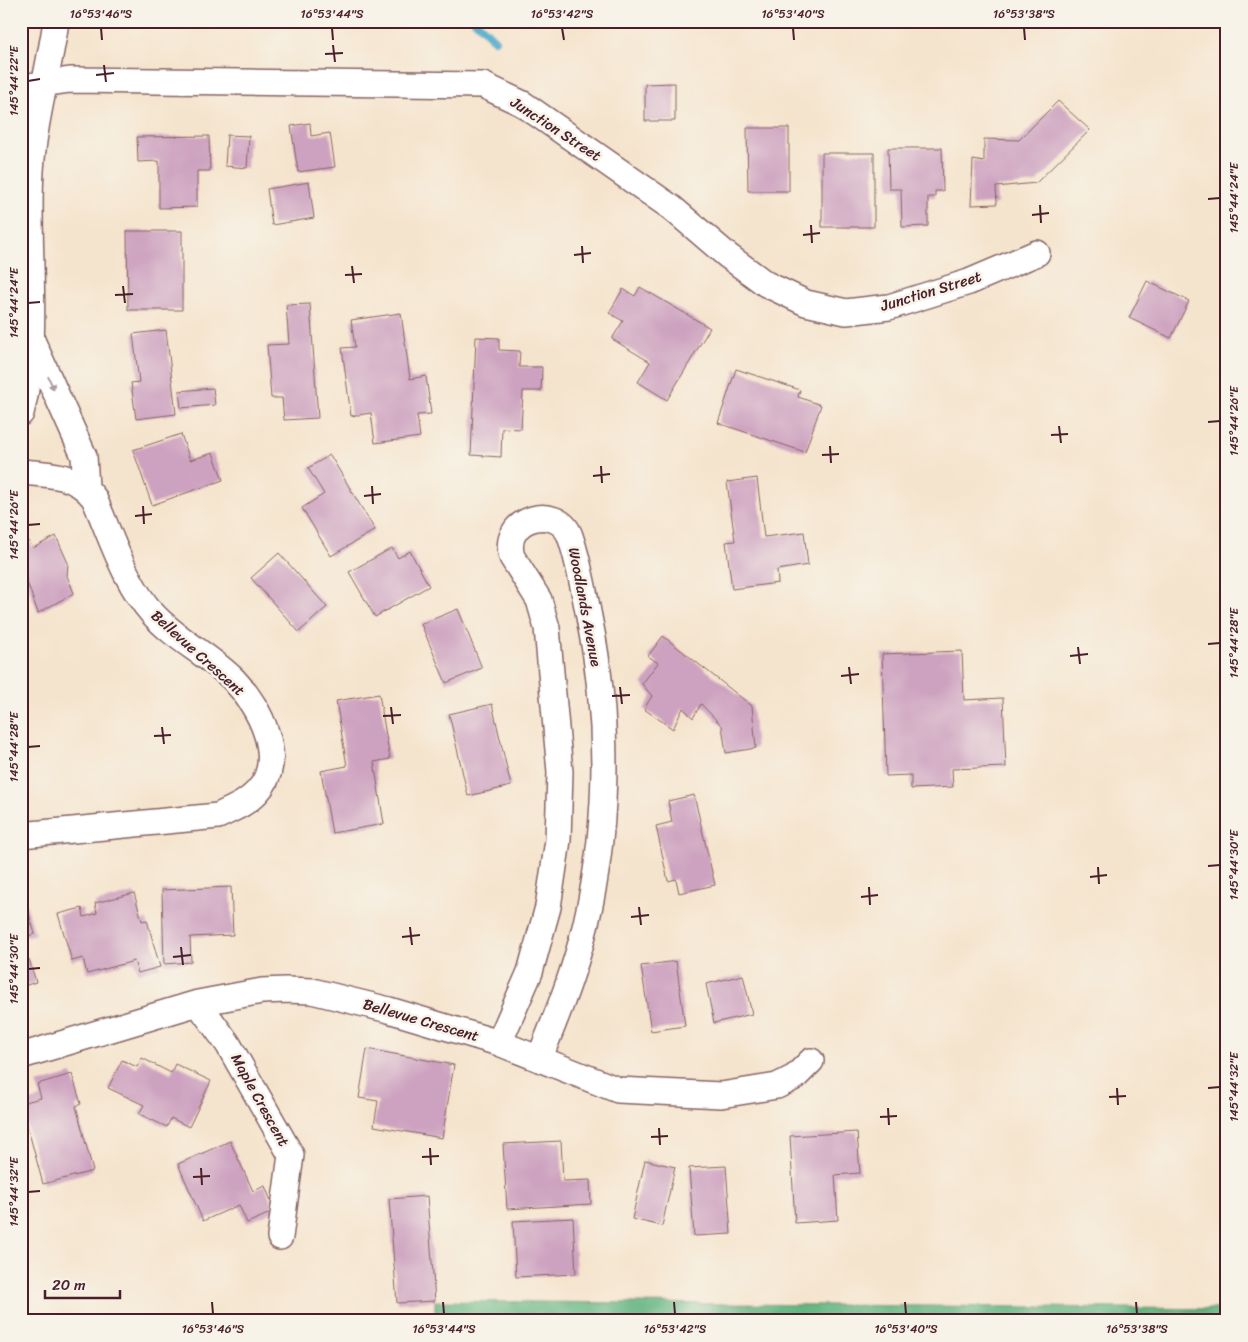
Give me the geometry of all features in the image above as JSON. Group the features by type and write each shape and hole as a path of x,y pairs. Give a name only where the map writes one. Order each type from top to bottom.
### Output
{"street":[{"path":"21,413 31,338 31,172 35,132 33,85 56,21"},
{"name":"Junction Street","path":"33,85 70,80 483,84 524,104 664,202 728,256 766,284 806,303 846,312 889,307 960,285 1037,253"},
{"name":"Bellevue Crescent","path":"21,835 218,816 241,806 258,791 266,776 268,767 268,740 262,720 249,698 233,680 153,615 133,586 94,498 86,487 84,456 31,338"},
{"path":"21,472 65,477 86,487"},
{"name":"Woodlands Avenue","path":"499,1043 530,972 548,907 558,840 560,772 547,628 539,600 512,557 510,549 512,537 518,527 533,519 544,518 559,523 570,535 585,597 601,692 604,773 599,844 581,942 564,998 540,1058"},
{"name":"Bellevue Crescent","path":"21,1056 198,1003 262,992 312,992 389,1010 499,1043 618,1090 721,1095 777,1086 795,1077 811,1061"},
{"name":"Maple Crescent","path":"198,1003 228,1044 291,1155 280,1237"}],"green space":[{"path":"435,1301 1227,1309 1227,1321 435,1321"}],"building":[{"path":"675,83 675,121 645,121 645,84"},
{"path":"1058,101 1090,130 1036,183 996,187 997,204 971,205 973,160 984,162 984,139 1019,140"},
{"path":"310,123 311,136 330,133 335,167 298,172 291,126"},
{"path":"747,128 789,128 789,191 748,191"},
{"path":"227,135 249,136 247,168 225,166"},
{"path":"209,136 210,171 197,171 197,207 159,208 159,161 138,162 137,137"},
{"path":"888,148 942,148 943,191 935,191 935,197 928,197 928,226 902,227 901,189 889,189"},
{"path":"822,153 874,153 874,227 822,227"},
{"path":"309,182 314,218 272,225 267,189"},
{"path":"127,231 182,231 182,310 128,310"},
{"path":"1147,281 1189,301 1171,338 1129,318"},
{"path":"640,287 710,328 667,400 638,382 650,362 612,339 623,321 609,313 623,289 635,296"},
{"path":"310,304 318,418 284,420 282,398 271,398 267,345 289,344 286,305"},
{"path":"401,313 410,379 426,376 431,414 417,415 420,437 375,443 371,413 351,416 342,348 355,347 351,320"},
{"path":"166,330 176,414 136,419 131,383 139,382 133,334"},
{"path":"476,337 499,338 499,350 520,351 519,367 542,367 541,391 523,391 521,429 502,428 501,457 471,455"},
{"path":"736,369 800,390 798,397 821,405 805,452 718,423"},
{"path":"213,388 215,405 181,408 179,391"},
{"path":"181,434 190,460 213,453 223,480 152,505 133,450"},
{"path":"330,455 375,530 331,556 302,508 324,494 308,468"},
{"path":"757,478 764,537 804,532 808,565 777,570 778,583 732,589 726,542 735,541 727,482"},
{"path":"56,536 68,563 67,576 74,593 38,613 21,565 21,544 29,541 33,548"},
{"path":"392,548 398,558 410,551 429,586 375,617 349,572"},
{"path":"279,553 327,607 299,632 251,578"},
{"path":"458,609 482,668 446,683 421,624"},
{"path":"663,636 752,706 756,748 726,753 722,726 701,704 693,718 683,708 673,729 644,709 652,696 642,684 658,663 648,656"},
{"path":"962,651 964,700 1003,698 1006,767 952,769 953,787 911,789 911,775 886,776 882,654"},
{"path":"379,694 390,759 374,762 384,824 332,833 321,771 347,766 336,701"},
{"path":"492,704 511,786 468,796 449,714"},
{"path":"21,739 25,779 21,779"},
{"path":"694,795 715,885 679,893 676,879 668,881 656,826 672,822 668,801"},
{"path":"231,887 233,935 190,937 191,962 164,964 162,890"},
{"path":"134,893 142,921 147,920 160,967 138,973 134,961 87,974 83,958 72,961 58,914 82,908 84,917 97,913 95,903"},
{"path":"26,904 35,934 21,938 21,905"},
{"path":"29,959 36,982 21,987 21,961"},
{"path":"676,961 685,1026 651,1031 641,966"},
{"path":"743,975 752,1014 714,1023 706,984"},
{"path":"367,1049 454,1065 442,1138 374,1126 378,1101 359,1098"},
{"path":"142,1058 171,1073 175,1064 211,1081 189,1127 171,1118 167,1127 139,1114 144,1105 108,1088 122,1060 137,1067"},
{"path":"72,1074 81,1104 76,1106 93,1171 43,1184 21,1103 41,1098 37,1084"},
{"path":"857,1132 860,1173 835,1175 838,1220 795,1223 790,1136"},
{"path":"230,1141 253,1191 265,1186 275,1211 247,1223 239,1205 203,1221 178,1164"},
{"path":"561,1141 563,1181 590,1180 591,1204 507,1209 503,1144"},
{"path":"645,1160 675,1167 662,1226 632,1219"},
{"path":"726,1166 731,1234 694,1236 689,1168"},
{"path":"427,1196 435,1301 397,1303 389,1199"},
{"path":"573,1218 576,1274 516,1277 513,1221"}],"waterway":[{"path":"475,21 495,40"}]}
